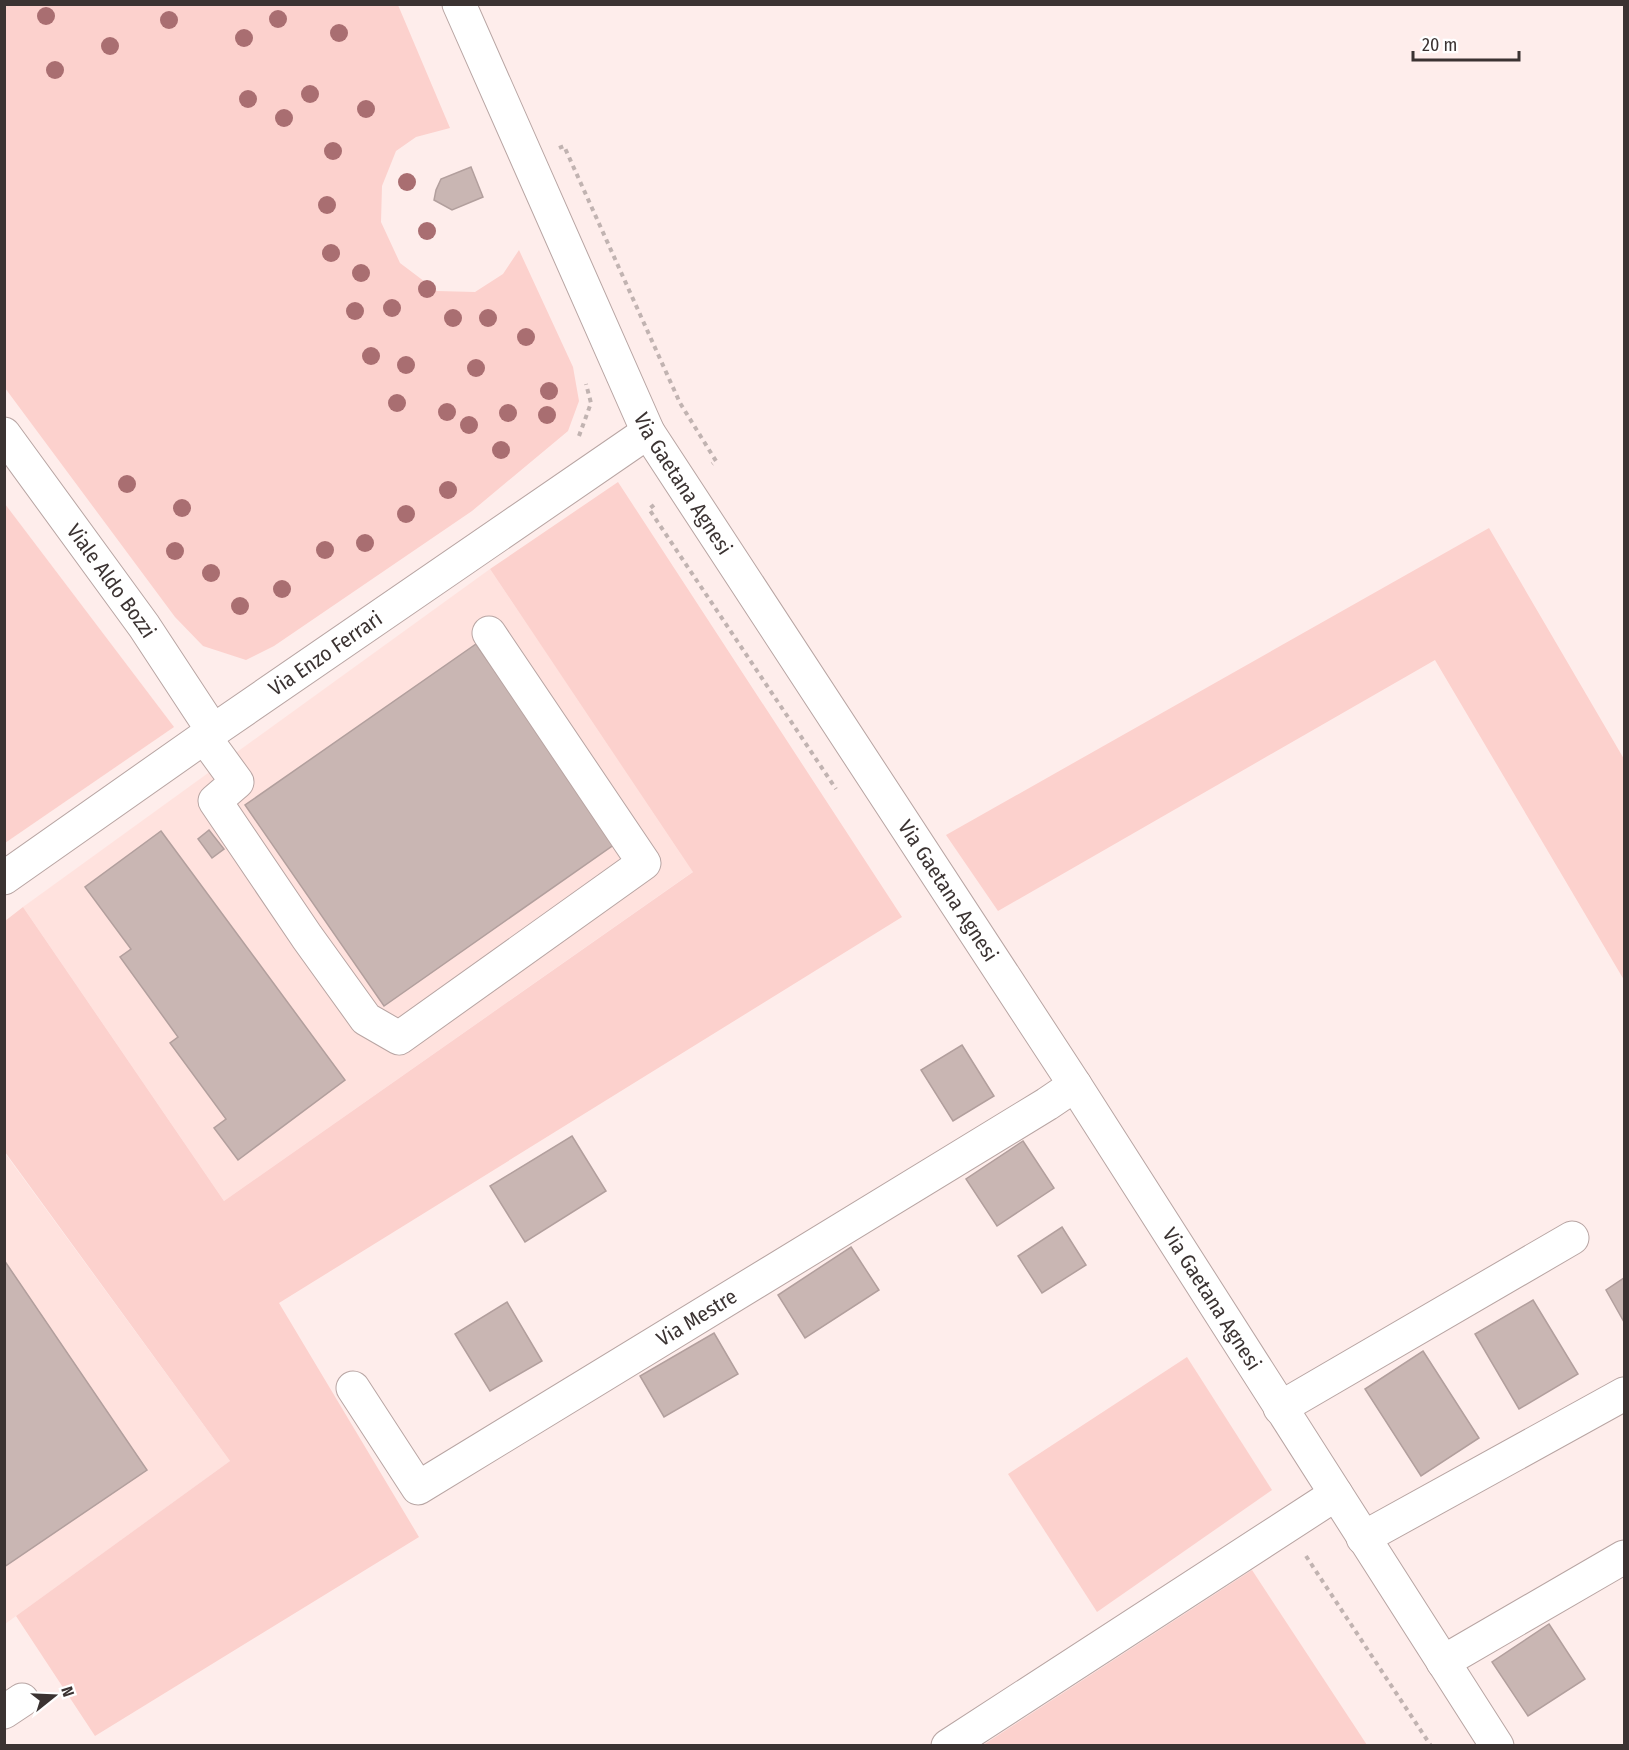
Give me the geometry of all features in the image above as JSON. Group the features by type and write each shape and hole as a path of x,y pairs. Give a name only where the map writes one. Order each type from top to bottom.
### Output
{"street":[{"name":"Via Gaetana Agnesi","path":"459,4 648,432 1075,1085 1497,1746"},
{"name":"Via Enzo Ferrari","path":"4,878 648,432"},
{"name":"Viale Aldo Bozzi","path":"4,434 144,626 237,782 215,801 307,938 366,1019 399,1038 644,863 489,633"},
{"name":"Via Mestre","path":"354,1388 418,1488 1037,1111 1075,1085"},
{"path":"1280,1408 1572,1238"},
{"path":"1363,1538 1624,1394"},
{"path":"948,1746 1336,1494"},
{"path":"1443,1662 1624,1557"}],"path":[{"path":"572,441 580,436 591,403 586,381"}],"shaded area":[{"path":"5,5 398,5 450,128 416,137 396,151 382,186 381,222 400,263 437,291 475,292 503,274 519,250 573,367 579,401 568,431 472,511 274,646 246,660 203,646 175,617 5,388"},
{"path":"618,482 902,917 279,1303 419,1537 95,1736 16,1616 230,1461 5,1152 5,921 23,907 224,1201 693,872 490,569"},
{"path":"5,504 174,727 4,843"},
{"path":"1489,528 1624,759 1624,980 1435,660 998,911 946,835"},
{"path":"490,569 694,871 224,1201 23,907"},
{"path":"4,1152 230,1461 5,1624 4,1624"},
{"path":"1187,1357 1272,1490 1097,1612 1008,1474"},
{"path":"1252,1570 1367,1745 983,1745"}],"building":[{"path":"471,167 483,197 452,210 434,200 441,179"},
{"path":"476,644 615,844 384,1006 245,805"},
{"path":"209,830 224,849 212,858 198,839"},
{"path":"161,831 345,1080 238,1160 214,1128 226,1119 170,1043 178,1037 120,957 131,949 85,887"},
{"path":"962,1045 994,1096 953,1121 921,1070"},
{"path":"572,1136 606,1191 525,1242 490,1186"},
{"path":"1023,1141 1054,1188 997,1226 966,1179"},
{"path":"1062,1227 1086,1265 1042,1293 1018,1256"},
{"path":"851,1247 879,1290 805,1338 778,1295"},
{"path":"4,1260 147,1470 4,1567"},
{"path":"1624,1278 1624,1322 1606,1290"},
{"path":"1533,1300 1578,1374 1519,1409 1475,1334"},
{"path":"507,1302 542,1361 490,1391 455,1334"},
{"path":"714,1333 738,1374 664,1417 640,1376"},
{"path":"1423,1351 1479,1438 1421,1476 1365,1389"},
{"path":"1549,1624 1585,1679 1528,1716 1492,1662"}]}
